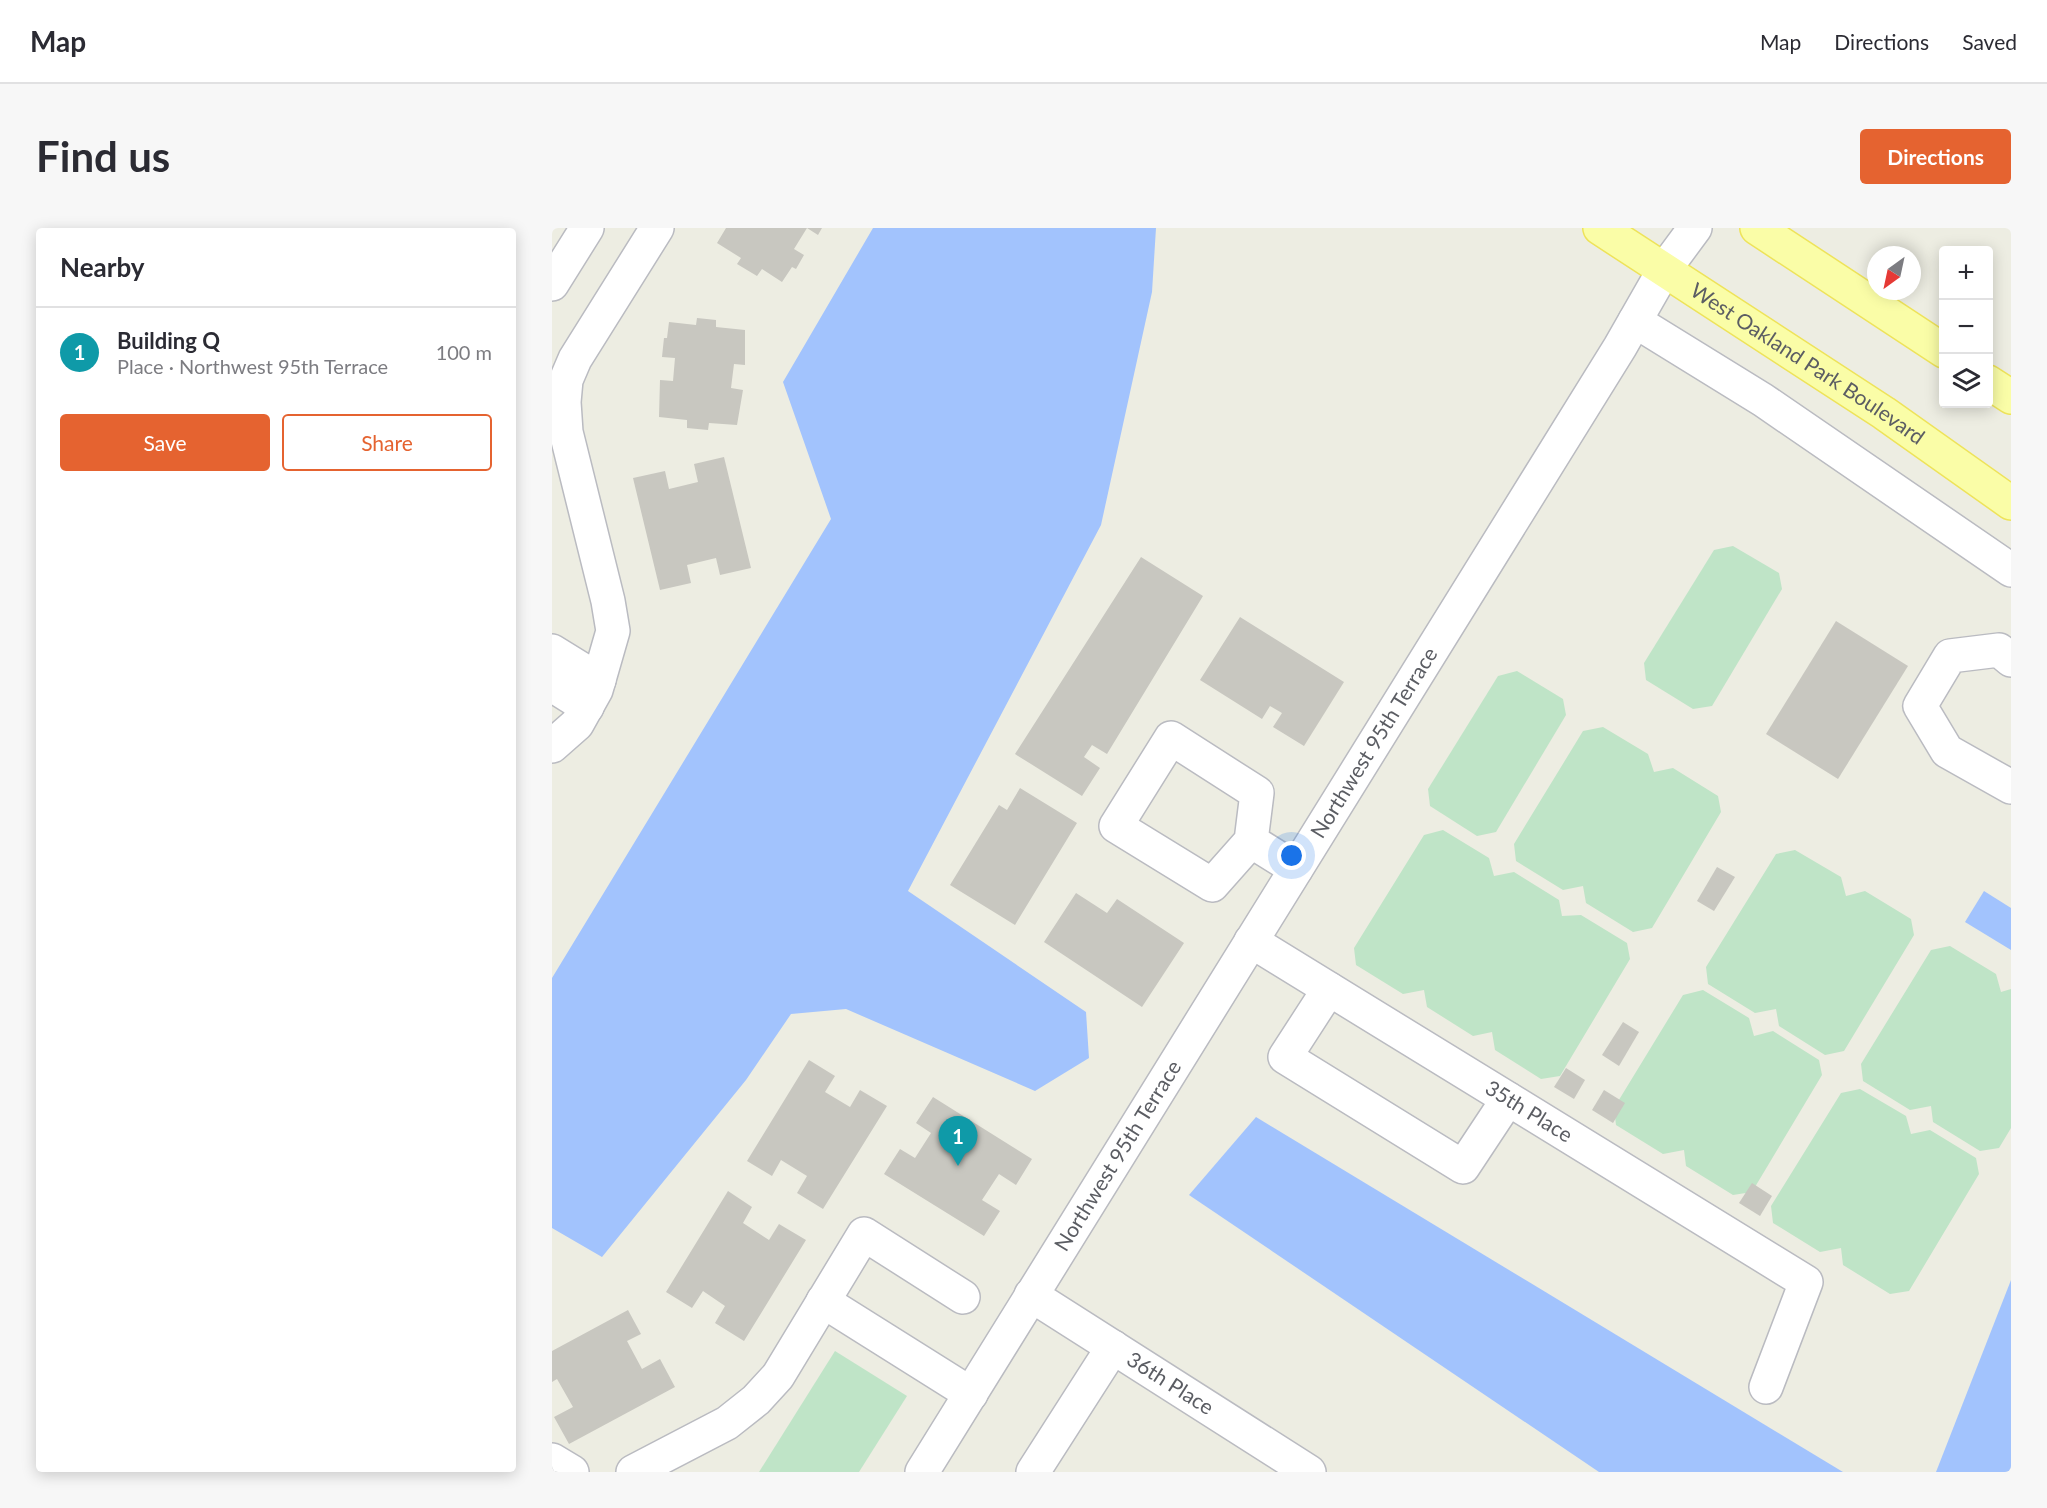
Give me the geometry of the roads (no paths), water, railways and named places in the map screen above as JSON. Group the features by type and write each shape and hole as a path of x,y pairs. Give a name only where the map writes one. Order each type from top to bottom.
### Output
{"main road":[{"name":"West Oakland Park Boulevard","path":"1600,228 1884,413 2011,503"},
{"path":"1757,228 1939,348"},
{"path":"1993,384 2011,397"}],"street":[{"path":"553,279 587,228"},
{"path":"552,746 577,724 593,694 613,631 608,601 566,432 564,402 566,380 575,359 657,228"},
{"name":"Northwest 95th Terrace","path":"922,1472 1635,321 1664,270 1695,228"},
{"path":"1635,321 1763,400 2011,570"},
{"path":"2011,660 1999,650 1950,656 1920,706 1947,751 2011,788"},
{"path":"552,651 593,694"},
{"path":"552,685 593,694"},
{"path":"1171,738 1257,793 1251,841 1212,885 1116,826 1171,738"},
{"path":"1251,841 1296,869"},
{"name":"35th Place","path":"1251,941 1806,1282 1766,1387"},
{"path":"1329,989 1285,1057 1462,1167 1508,1099"},
{"path":"633,1472 727,1423 756,1400 778,1376 864,1234 963,1296"},
{"name":"36th Place","path":"1031,1295 1309,1472"},
{"path":"824,1301 971,1394"},
{"path":"1033,1472 1113,1347"},
{"path":"552,1460 572,1472"}],"water":[{"path":"873,228 1156,228 1152,292 1101,525 908,891 1086,1012 1089,1058 1035,1091 846,1009 791,1014 746,1080 602,1257 552,1228 552,978 831,519 783,382"},
{"path":"1984,891 2011,908 2011,950 1965,922"},
{"path":"1256,1117 1843,1472 1599,1472 1189,1195"},
{"path":"2011,1280 2011,1472 1936,1472"}],"place":[{"name":"Building Q","path":"958,1166"}]}
